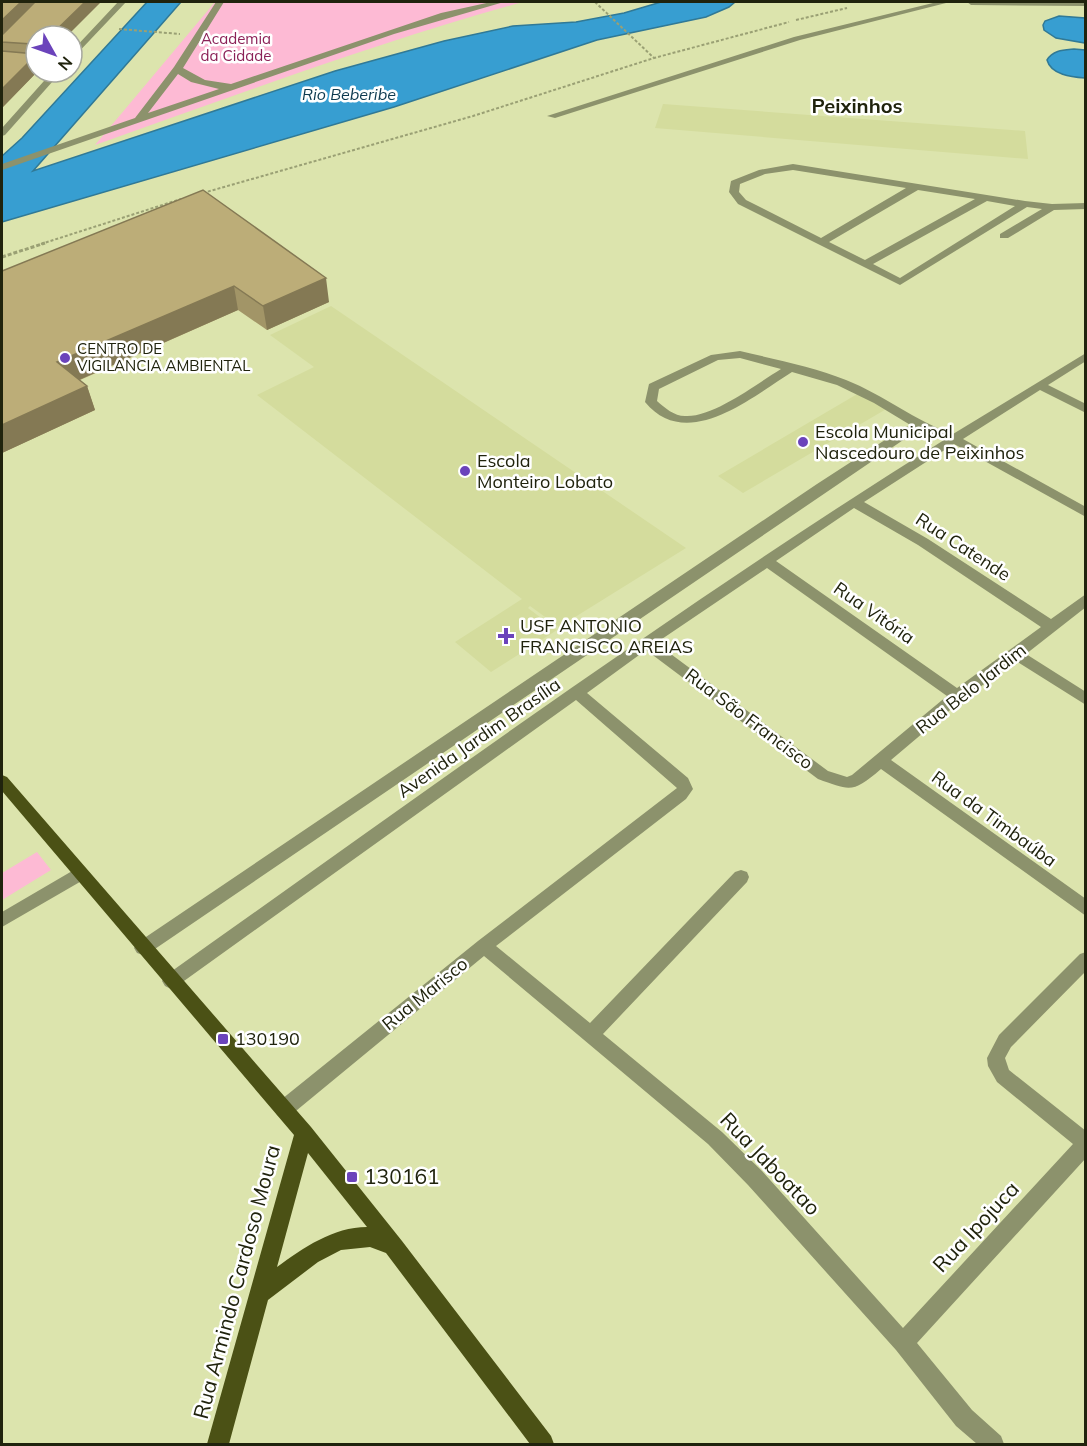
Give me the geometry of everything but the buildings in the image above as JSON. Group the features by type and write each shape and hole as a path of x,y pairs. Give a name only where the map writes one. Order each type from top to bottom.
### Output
{"main road":[{"path":"2,781 79,874 304,1133 543,1444"},
{"name":"Rua Armindo Cardoso Moura","path":"218,1444 304,1133"},
{"path":"259,1294 310,1256 340,1241 369,1237 392,1245"}],"street":[{"path":"84,43 122,2"},
{"path":"137,121 178,68 220,2"},
{"path":"2,167 412,25 500,2"},
{"path":"552,116 801,38 909,9 946,2"},
{"path":"971,2 1086,3"},
{"path":"178,68 181,72 207,84 235,87"},
{"path":"2,133 46,84"},
{"path":"1025,204 900,282 742,202 734,192 735,183 764,170 793,167 1025,204 1052,207 1086,206"},
{"path":"822,242 917,186"},
{"path":"865,264 985,198"},
{"path":"1004,236 1052,207"},
{"path":"791,368 710,418 691,420 662,413 651,402 653,387 715,357 740,354 791,368 841,382 878,400 926,429 954,439 1086,513"},
{"name":"Avenida Jardim Brasília","path":"171,981 646,643 854,502 1086,356"},
{"path":"1039,385 1086,409"},
{"name":"Avenida Jardim Brasília","path":"143,948 822,487 909,430 926,429"},
{"name":"Rua Catende","path":"854,502 923,542 1051,626"},
{"name":"Rua Vitória","path":"768,562 957,696"},
{"name":"Rua Belo Jardim","path":"857,780 957,696 1016,654 1086,599"},
{"name":"Rua São Francisco","path":"646,643 824,775 847,783 857,780"},
{"path":"1016,654 1086,700"},
{"name":"Rua Marisco","path":"284,1109 484,946 685,789 683,782 576,692"},
{"name":"Rua da Timbaúba","path":"881,761 1086,909"},
{"path":"2,920 79,874"},
{"path":"590,1036 741,877"},
{"name":"Rua Jaboatao","path":"484,946 715,1138 903,1343 964,1419 993,1444"},
{"path":"1086,960 1005,1041 995,1054 995,1065 1003,1076 1086,1144"},
{"name":"Rua Ipojuca","path":"903,1343 1086,1144"}],"path":[{"path":"595,2 654,58"},
{"path":"200,194 473,116 654,58 854,7"},
{"path":"117,29 167,33"},
{"path":"2,257 188,197"}],"shaded area":[{"path":"663,104 1025,131 1028,159 655,128"},
{"name":"Escola Monteiro Lobato","path":"331,306 686,548 559,627 530,606 528,608 557,630 491,672 455,642 522,599 257,395 314,367 270,335"},
{"name":"Escola Municipal Nascedouro de Peixinhos","path":"859,393 888,408 743,493 718,476"}],"green space":[{"name":"Academia da Cidade","path":"215,2 523,2 361,52 95,145"},
{"path":"37,852 51,870 2,900 2,873"}],"water":[{"name":"Rio Beberibe","path":"147,2 181,2 33,171 335,71 444,41 513,26 576,22 624,13 661,2 735,2 706,17 597,40 394,107 2,222 2,156 22,138 72,84 84,84 84,71"},
{"path":"1059,16 1085,18 1085,43 1056,38 1044,30 1045,21"},
{"path":"1085,50 1085,78 1057,72 1047,60 1056,52"}],"place":[{"name":"CENTRO DE VIGILANCIA AMBIENTAL","path":"65,358"},
{"name":"Escola Municipal Nascedouro de Peixinhos","path":"803,442"},
{"name":"Escola Monteiro Lobato","path":"465,471"},
{"name":"USF ANTONIO FRANCISCO AREIAS","path":"506,636"},
{"name":"130190","path":"223,1039"},
{"name":"130161","path":"352,1177"}],"district":[{"name":"Peixinhos","path":"857,106"}]}
